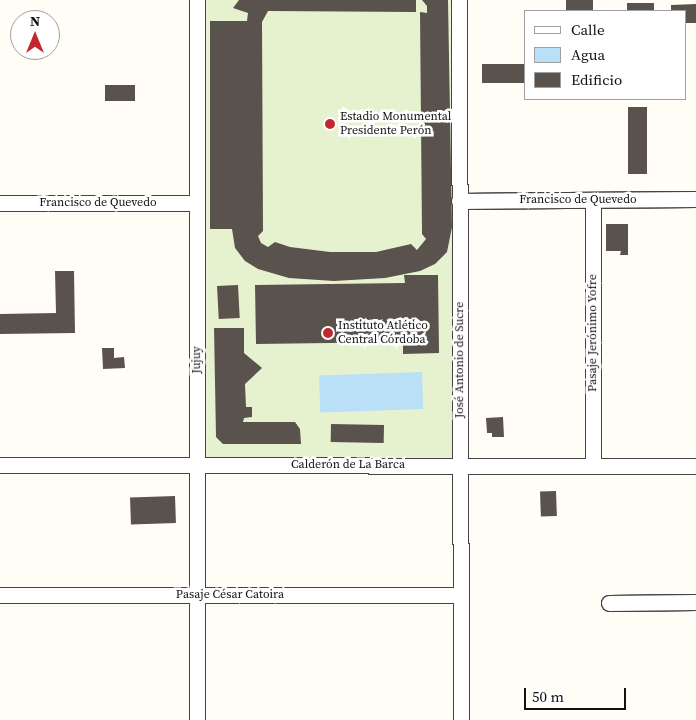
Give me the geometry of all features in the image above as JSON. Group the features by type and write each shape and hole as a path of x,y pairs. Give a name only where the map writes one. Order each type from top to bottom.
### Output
{"street":[{"name":"Jujuy","path":"197,0 197,720"},
{"name":"José Antonio de Sucre","path":"459,0 461,720"},
{"name":"Francisco de Quevedo","path":"459,201 696,199"},
{"name":"Pasaje Jerónimo Yofre","path":"593,200 593,466"},
{"name":"Francisco de Quevedo","path":"0,203 196,203"},
{"name":"Calderón de La Barca","path":"0,465 696,466"},
{"name":"Pasaje César Catoira","path":"0,595 460,595"},
{"path":"609,602 696,602"}],"green space":[{"name":"Instituto Atlético Central Córdoba","path":"197,0 459,0 459,465 197,465"}],"water":[{"path":"422,372 423,409 320,413 319,376"}],"building":[{"path":"239,0 416,0 416,12 268,11 262,22 263,231 258,236 261,243 268,247 275,242 290,247 330,252 376,252 411,244 417,250 426,239 422,234 420,12 427,13 427,6 422,0 448,0 452,227 447,252 435,264 420,271 385,278 334,281 289,278 258,269 245,261 235,248 232,229 210,229 210,21 247,21 248,13 233,8"},
{"path":"566,0 593,0 593,10 566,10"},
{"path":"627,3 654,3 654,10 627,10"},
{"path":"696,4 696,23 686,23 686,10 671,10 671,5"},
{"path":"482,64 524,64 524,83 482,83"},
{"path":"105,85 135,85 135,101 105,101"},
{"path":"628,107 647,107 647,174 628,174"},
{"path":"606,224 628,224 628,255 620,255 621,251 606,251"},
{"path":"55,271 74,271 75,333 0,334 0,314 56,313"},
{"path":"404,275 438,275 439,353 403,354 403,342 256,344 255,285 405,283"},
{"path":"238,285 240,318 219,319 217,286"},
{"path":"214,328 244,328 244,353 262,368 245,384 246,407 252,407 252,417 244,418 243,422 295,422 300,429 301,444 223,444 216,437"},
{"path":"102,348 114,348 114,358 124,357 125,368 103,369"},
{"path":"503,417 504,437 492,437 492,433 487,433 486,418"},
{"path":"331,424 384,425 384,443 331,442"},
{"path":"556,491 557,516 541,517 540,492"},
{"path":"175,496 176,523 131,525 130,498"}],"place":[{"name":"Estadio Monumental Presidente Perón","path":"330,124"},
{"name":"Instituto Atlético Central Córdoba","path":"328,333"}]}
